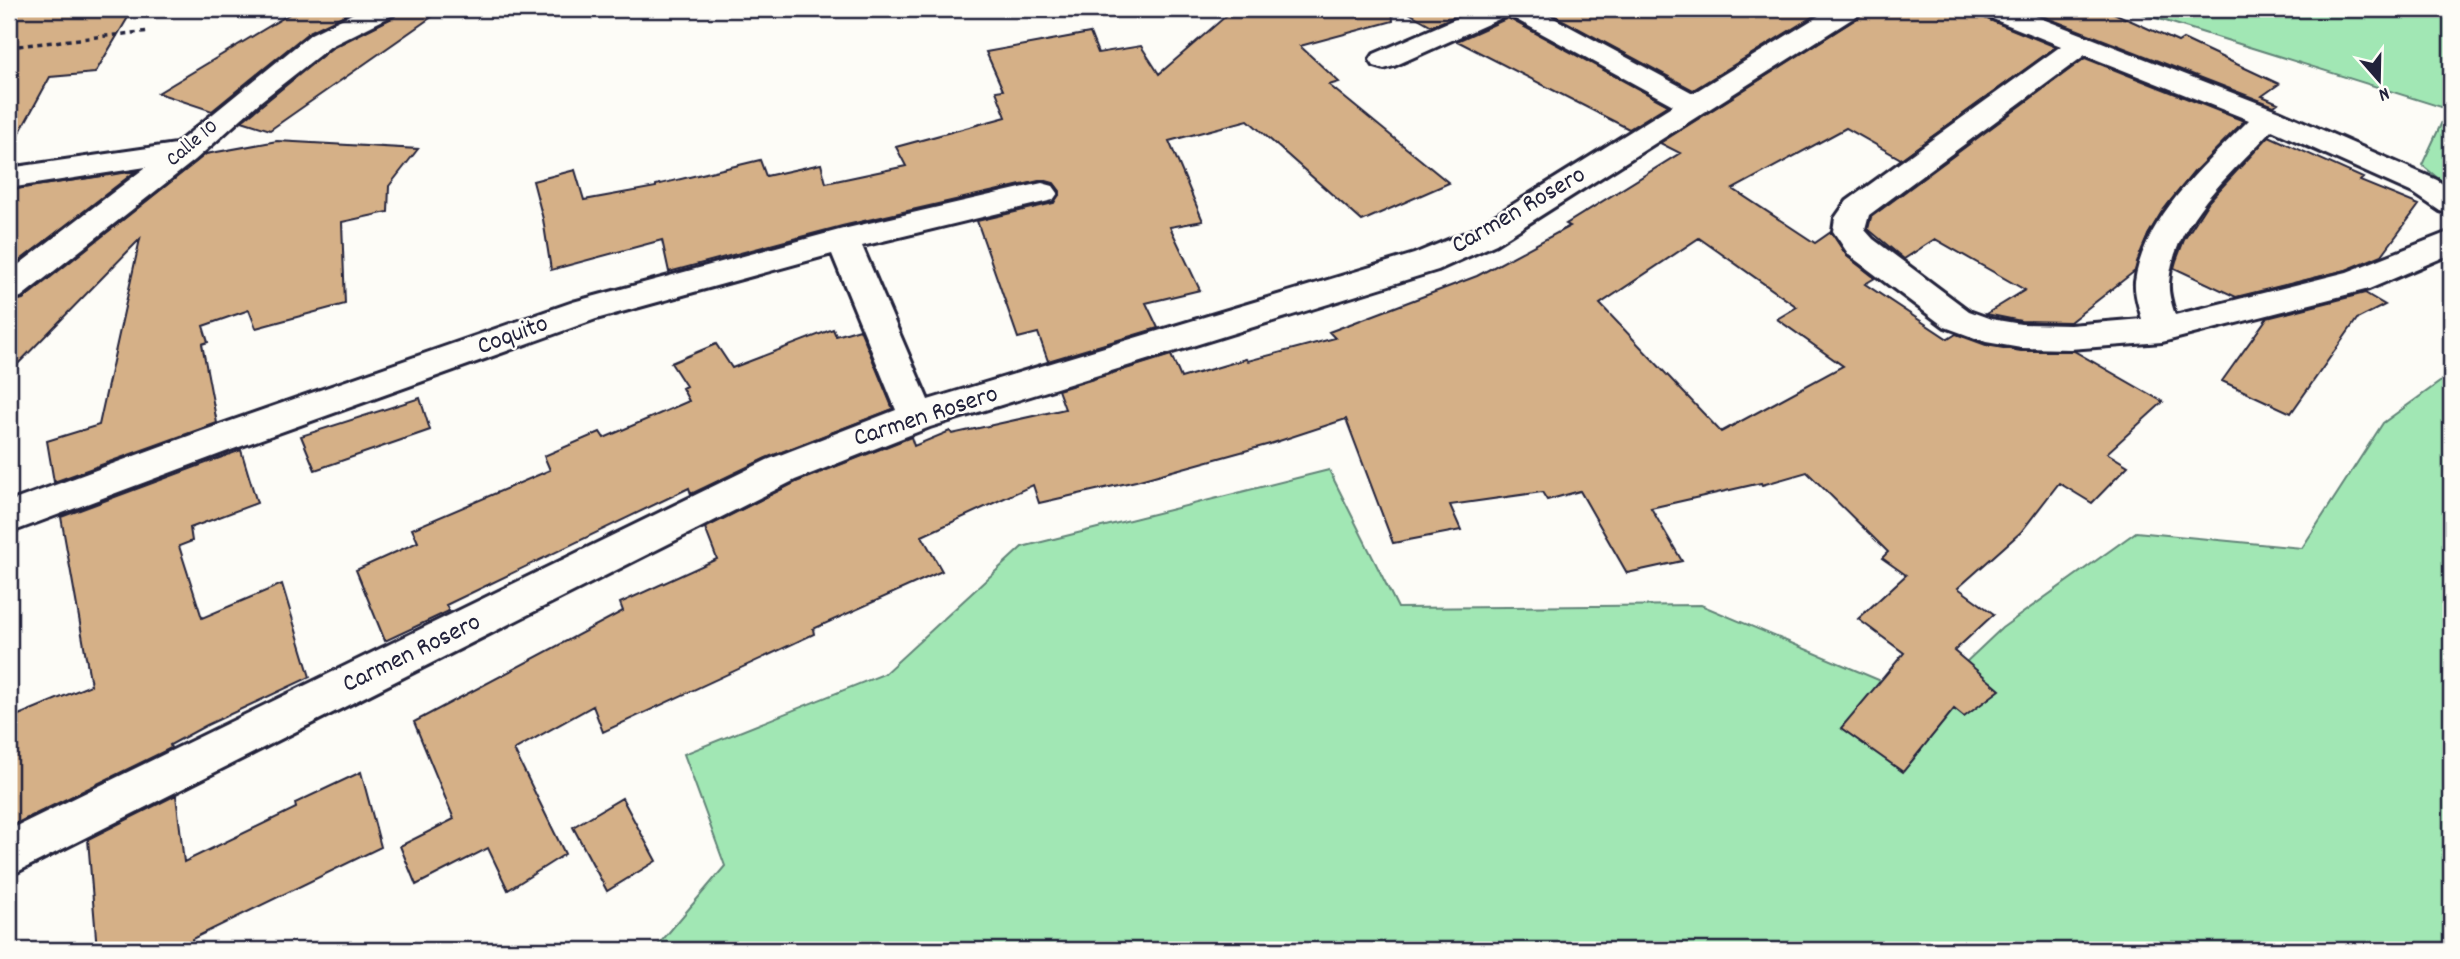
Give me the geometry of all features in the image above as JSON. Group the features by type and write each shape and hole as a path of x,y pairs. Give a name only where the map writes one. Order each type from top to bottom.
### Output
{"street":[{"name":"Calle 10","path":"9,289 184,153 251,95 321,40 383,9"},
{"path":"1517,9 1694,105"},
{"name":"Carmen Rosero","path":"9,854 781,470 917,417 1426,262 1483,237 1848,9"},
{"path":"1993,9 2268,117 2426,187 2451,204"},
{"path":"1384,60 1481,12"},
{"path":"2080,45 1857,208 1850,218 1849,231 1861,247 1957,319 1986,330 2021,335 2070,337 2162,330 2357,281 2451,242"},
{"path":"2162,330 2152,285 2159,255 2185,206 2268,117"},
{"path":"9,178 184,153"},
{"name":"Coquito","path":"9,518 585,310 843,240 1042,193"},
{"path":"843,240 917,417"}],"path":[{"path":"9,47 150,31"}],"green space":[{"path":"2127,9 2451,9 2451,189 2422,165 2448,109"},
{"path":"2451,374 2451,950 654,950 725,866 684,754 884,674 1022,547 1329,470 1398,608 1701,605 1926,700 2002,628 2136,532 2302,548 2383,423"}],"building":[{"path":"9,9 133,9 95,73 50,77 9,152"},
{"path":"298,9 357,9 309,32 212,111 158,93"},
{"path":"400,9 443,9 270,130 242,121 332,48 394,17"},
{"path":"1234,9 1258,16 1280,9 1392,9 1393,21 1300,46 1339,82 1329,85 1449,183 1362,221 1248,120 1169,141 1203,221 1170,227 1200,290 1146,303 1158,328 1048,361 1038,333 1018,338 977,221 1054,203 1060,191 1054,183 1043,180 842,226 669,272 662,240 551,270 543,219 533,181 575,170 584,200 656,187 760,160 766,176 821,164 826,183 906,166 896,147 1006,117 996,91 1003,90 986,52 1090,33 1098,53 1141,46 1159,74"},
{"path":"1402,9 1472,9 1432,26"},
{"path":"1542,9 1825,9 1693,90"},
{"path":"1865,9 1976,9 1982,17 2056,47 1901,159 1846,128 1733,189 1815,243 1831,232 1847,256 1875,278 1865,284 1948,339 1956,334 1986,345 2021,351 2074,351 2163,402 2107,453 2128,466 2092,503 2059,483 2021,532 1958,588 1994,614 1954,651 2000,690 1964,717 1954,709 1903,772 1841,728 1904,653 1858,619 1906,575 1882,558 1888,552 1807,472 1762,485 1761,483 1651,508 1682,561 1627,573 1580,491 1547,500 1542,492 1450,505 1461,530 1393,543 1346,419 1270,444 1136,481 1039,503 1033,485 922,536 942,571 813,629 814,634 603,732 593,706 514,750 565,854 508,890 488,848 416,885 400,846 454,819 414,722 623,611 620,603 717,559 705,528 796,482 911,437 914,446 950,431 952,434 1065,409 1058,390 1171,355 1181,378 1335,338 1329,332 1477,276 1570,226 1566,224 1680,153 1660,143 1859,17","holes":["1699,238 1797,307 1777,319 1843,366 1721,432 1600,304"]},
{"path":"2024,9 2105,9 2178,42 2183,39 2279,84 2262,96 2278,103 2274,106"},
{"path":"1508,18 1668,105 1629,129 1457,41"},
{"path":"2085,58 2244,121 2194,172 2161,213 2148,235 2135,271 2070,322 2021,321 1986,314 2025,290 1935,239 1904,259 1868,229 1871,217"},
{"path":"2269,136 2363,178 2360,181 2419,205 2382,255 2346,270 2236,297 2174,268 2184,240 2209,201"},
{"path":"277,141 418,149 389,186 388,212 342,222 345,304 256,328 249,310 203,326 208,342 202,344 217,423 54,482 47,441 99,425 140,239 9,373 9,302 23,299 206,154"},
{"path":"136,171 9,269 9,190"},
{"path":"2365,293 2385,305 2357,319 2291,413 2222,381 2267,318"},
{"path":"833,329 836,336 860,329 893,409 766,458 691,494 689,488 446,605 449,611 385,641 356,570 418,542 412,529 550,470 544,456 600,432 604,438 689,401 682,388 686,386 671,363 716,344 732,368"},
{"path":"420,398 430,430 315,470 301,436"},
{"path":"241,450 257,503 190,528 192,541 179,546 202,618 282,584 310,677 207,725 170,745 171,748 9,827 9,719 91,685 61,517"},
{"path":"361,772 381,847 192,939 193,943 177,950 97,950 88,839 176,795 184,862 296,808 295,803"},
{"path":"622,798 656,861 607,891 573,827"}]}
